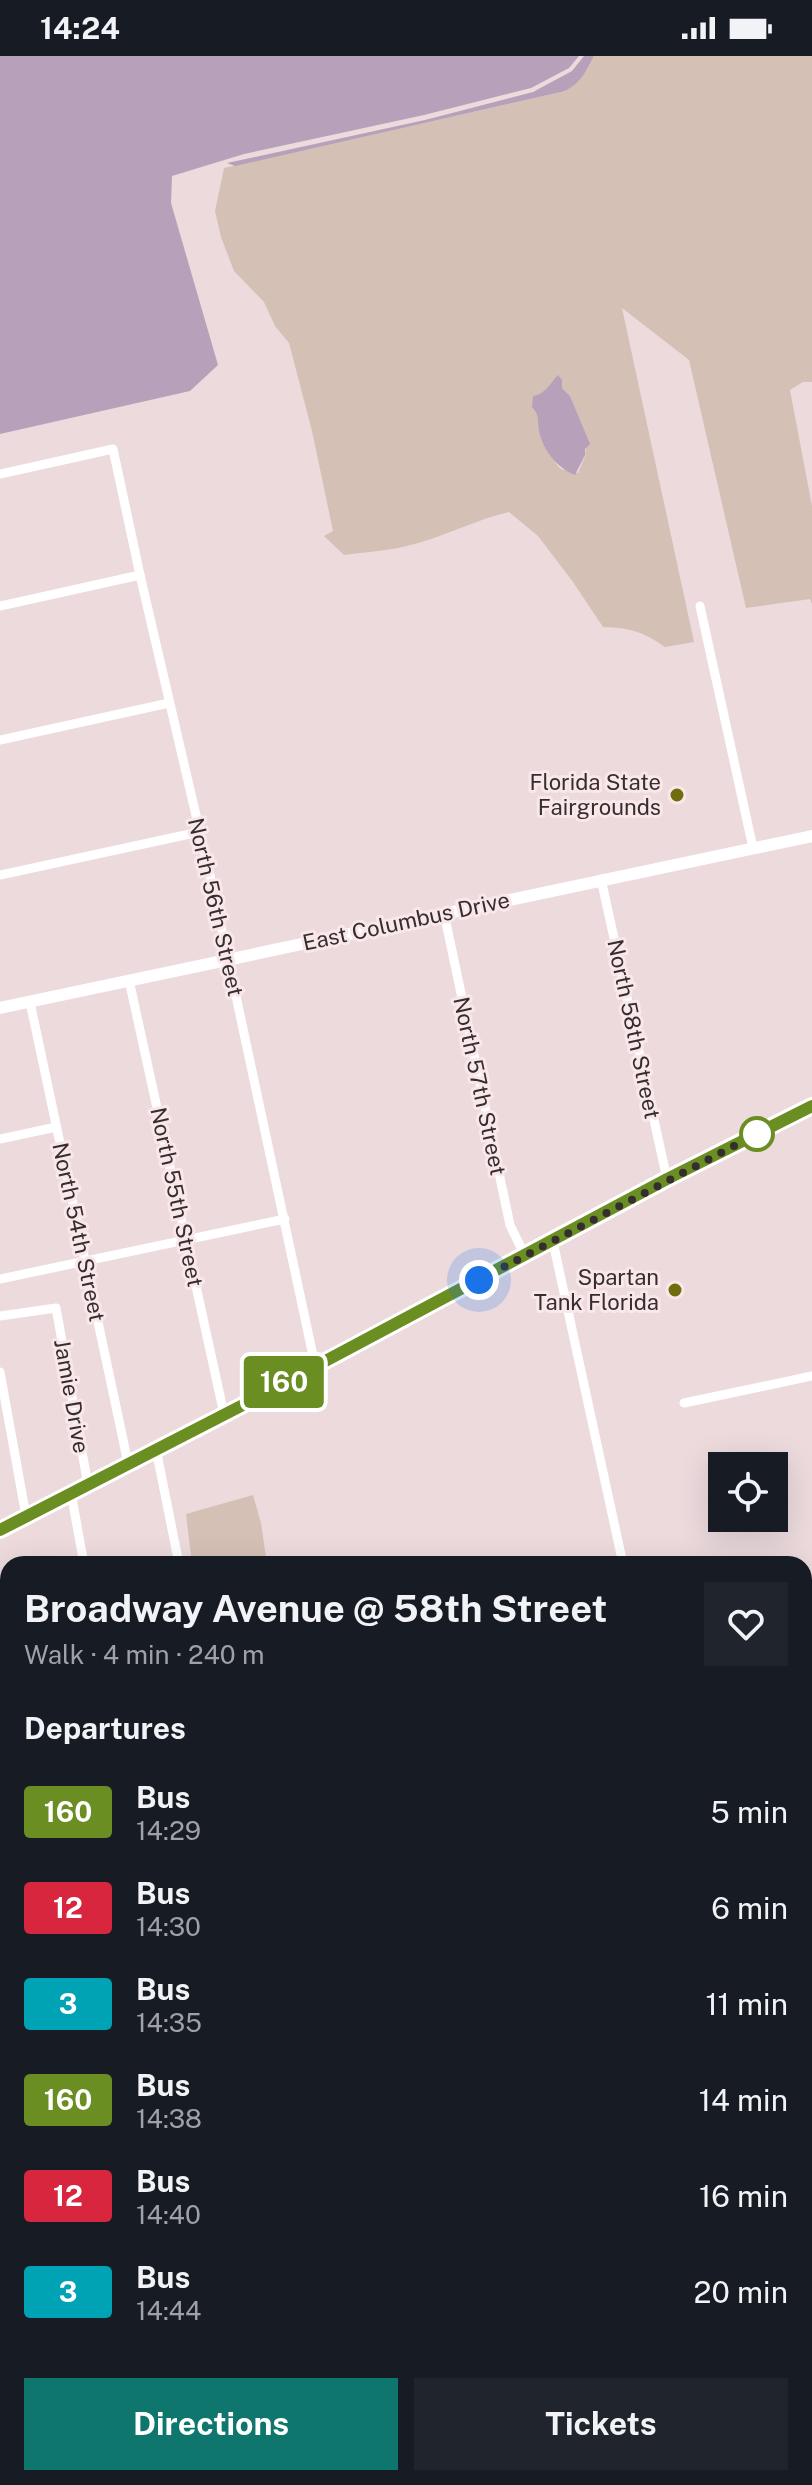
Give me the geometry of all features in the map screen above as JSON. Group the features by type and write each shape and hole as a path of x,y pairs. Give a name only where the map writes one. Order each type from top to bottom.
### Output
{"street":[{"name":"North 56th Street","path":"0,474 113,449 229,959 315,1365"},
{"path":"0,606 140,575"},
{"path":"700,606 753,848"},
{"path":"0,740 169,703"},
{"path":"0,875 199,832"},
{"name":"East Columbus Drive","path":"0,1008 812,836"},
{"name":"North 58th Street","path":"601,879 667,1179"},
{"name":"North 57th Street","path":"444,913 510,1225 525,1256"},
{"name":"North 55th Street","path":"129,980 224,1414"},
{"name":"North 54th Street","path":"30,1002 128,1463"},
{"path":"0,1530 553,1242 667,1179 812,1106"},
{"path":"0,1139 56,1127"},
{"path":"0,1279 285,1219"},
{"path":"553,1242 621,1556"},
{"name":"Jamie Drive","path":"0,1316 56,1308 88,1485"},
{"path":"0,1372 26,1516"},
{"path":"684,1403 812,1376"},
{"path":"156,1449 177,1556"},
{"path":"71,1493 83,1556"}],"shaded area":[{"path":"0,56 579,56 569,68 531,88 244,154 172,176 171,203 218,365 190,391 0,434"},
{"path":"584,56 594,56 577,83 561,92 235,166 227,163 425,120 533,92 572,71"},
{"path":"594,56 812,56 812,382 803,382 790,390 812,506 812,604 810,599 746,608 689,360 622,308 694,642 665,647 636,631 603,627 538,536 509,512 420,543 384,550 344,555 324,536 333,531 289,343 275,326 264,302 234,271 215,211 224,168 561,92 587,70","holes":["557,376 570,396 587,438 585,456 578,473 557,465 542,431 533,396 544,391"]},
{"path":"558,375 590,444 575,475 562,468 547,451 532,407 533,396 545,391"},
{"path":"253,1495 266,1556 191,1556 186,1514"}],"bus line":[{"name":"160","path":"0,1530 553,1242 667,1179 812,1106"}],"place":[{"name":"Florida State Fairgrounds","path":"677,795"},
{"name":"Spartan Tank Florida","path":"675,1290"}],"route":[{"path":"479,1280 757,1134"}]}
